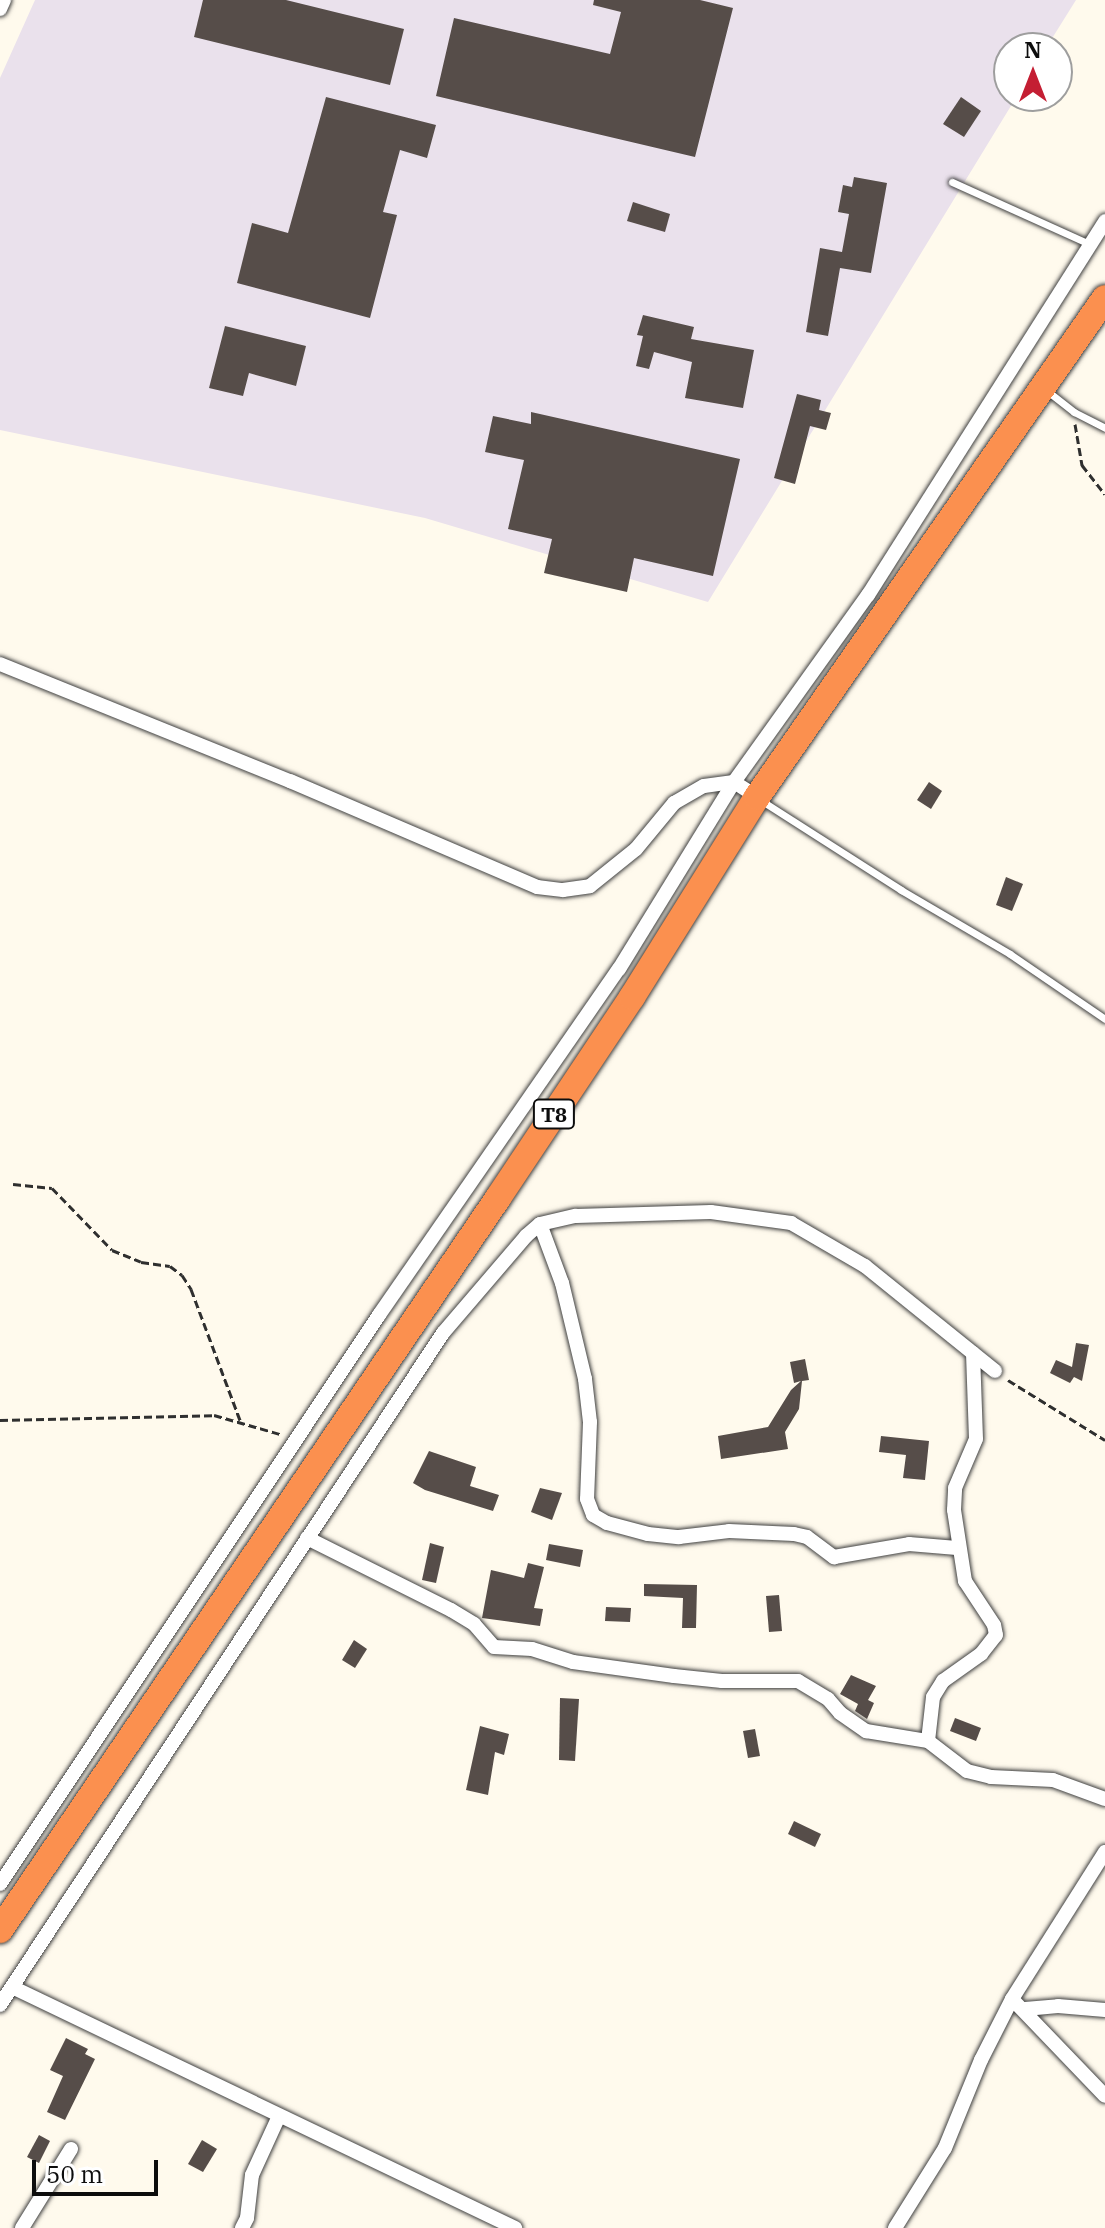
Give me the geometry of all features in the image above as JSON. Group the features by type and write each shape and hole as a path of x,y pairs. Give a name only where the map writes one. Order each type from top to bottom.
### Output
{"highway":[{"name":"T8","path":"0,1930 498,1198 632,997 757,797 1105,298"}],"street":[{"path":"0,9 4,0"},
{"path":"0,1884 295,1440 619,969 734,782 877,582 1105,221"},
{"path":"0,664 290,781 537,887 563,890 590,886 636,849 674,803 704,786 734,782 757,797"},
{"path":"0,2005 443,1333 526,1236 540,1224 576,1216 711,1212 768,1217 791,1223 865,1266 995,1371"},
{"path":"540,1224 562,1283 585,1379 590,1422 587,1499 593,1515 607,1523 648,1534 679,1537 776,1531 807,1537 834,1557 909,1544 957,1548"},
{"path":"928,1741 933,1697 943,1681 981,1654 996,1635 994,1625 965,1581 957,1548 955,1488 976,1439 973,1353"},
{"path":"307,1538 451,1610 474,1624 494,1647 532,1649 573,1662 674,1676 722,1681 798,1681 828,1699 840,1713 866,1731 928,1741 967,1771 991,1777 1053,1780 1105,1799"},
{"path":"895,2228 945,2148 981,2060 1012,1999 1105,1852"},
{"path":"12,1987 515,2228"},
{"path":"1012,1999 1025,2009 1105,2096"},
{"path":"1025,2009 1058,2006 1105,2010"},
{"path":"242,2228 247,2218 252,2175 279,2116"},
{"path":"22,2228 71,2149"}],"lane":[{"path":"952,182 1089,244"},
{"path":"1044,389 1074,412 1105,428"},
{"path":"757,797 901,890 1010,954 1105,1019"}],"path":[{"path":"1074,412 1082,465 1105,494"},
{"path":"13,1184 52,1188 112,1250 141,1262 170,1266 182,1275 191,1289 240,1420"},
{"path":"995,1371 1105,1440"},
{"path":"0,1420 214,1415 240,1420 295,1440"}],"shaded area":[{"path":"35,0 1076,0 1056,32 993,32 993,112 1007,112 708,602 425,518 0,430 0,78"}],"building":[{"path":"203,0 286,0 404,29 390,85 194,37"},
{"path":"594,0 700,0 733,8 695,157 436,96 454,18 610,54 621,12 593,5"},
{"path":"326,97 436,125 427,158 400,150 383,212 397,215 370,318 237,283 252,223 288,233"},
{"path":"961,97 981,111 964,137 943,124"},
{"path":"854,177 887,183 871,273 840,268 828,336 806,332 820,248 842,252 849,214 838,212 843,185 852,187"},
{"path":"633,202 670,214 665,232 627,221"},
{"path":"643,315 694,327 691,339 754,350 743,408 685,398 692,362 654,352 649,369 636,366 643,336 637,335"},
{"path":"225,326 306,346 296,386 249,373 243,396 209,388"},
{"path":"797,394 821,400 819,410 831,413 826,430 810,426 795,484 774,478"},
{"path":"531,412 740,459 713,576 634,558 627,592 544,573 552,539 508,529 524,460 485,452 493,416 531,424"},
{"path":"929,782 942,791 931,809 917,800"},
{"path":"1006,877 1023,884 1012,911 996,905"},
{"path":"1076,1343 1089,1345 1082,1381 1074,1377 1070,1383 1050,1373 1056,1360 1072,1367"},
{"path":"805,1359 809,1380 802,1381 799,1409 785,1432 788,1449 721,1459 718,1436 768,1427 791,1390 801,1381 794,1383 790,1362"},
{"path":"881,1436 929,1441 925,1480 903,1478 906,1455 879,1452"},
{"path":"429,1451 476,1467 470,1486 499,1495 493,1511 425,1490 413,1483"},
{"path":"540,1488 562,1493 552,1520 531,1512"},
{"path":"430,1543 444,1547 436,1583 422,1580"},
{"path":"549,1544 583,1550 580,1567 546,1560"},
{"path":"528,1563 544,1567 534,1608 543,1609 540,1626 482,1618 491,1570 524,1578"},
{"path":"644,1584 697,1585 696,1628 682,1628 683,1598 644,1596"},
{"path":"779,1595 782,1631 769,1632 766,1596"},
{"path":"606,1607 631,1608 630,1622 605,1621"},
{"path":"354,1640 367,1649 355,1668 342,1660"},
{"path":"851,1675 876,1686 868,1700 874,1703 867,1719 855,1711 858,1704 840,1694"},
{"path":"560,1698 579,1699 575,1761 559,1760"},
{"path":"955,1718 981,1728 976,1741 950,1731"},
{"path":"480,1726 509,1734 504,1755 495,1752 488,1795 466,1790"},
{"path":"755,1729 760,1756 748,1758 743,1731"},
{"path":"794,1821 821,1834 815,1847 788,1834"},
{"path":"66,2038 88,2049 85,2054 95,2059 65,2120 47,2112 63,2076 50,2070"},
{"path":"39,2135 50,2141 39,2163 27,2157"},
{"path":"202,2140 217,2149 203,2172 188,2164"}]}
